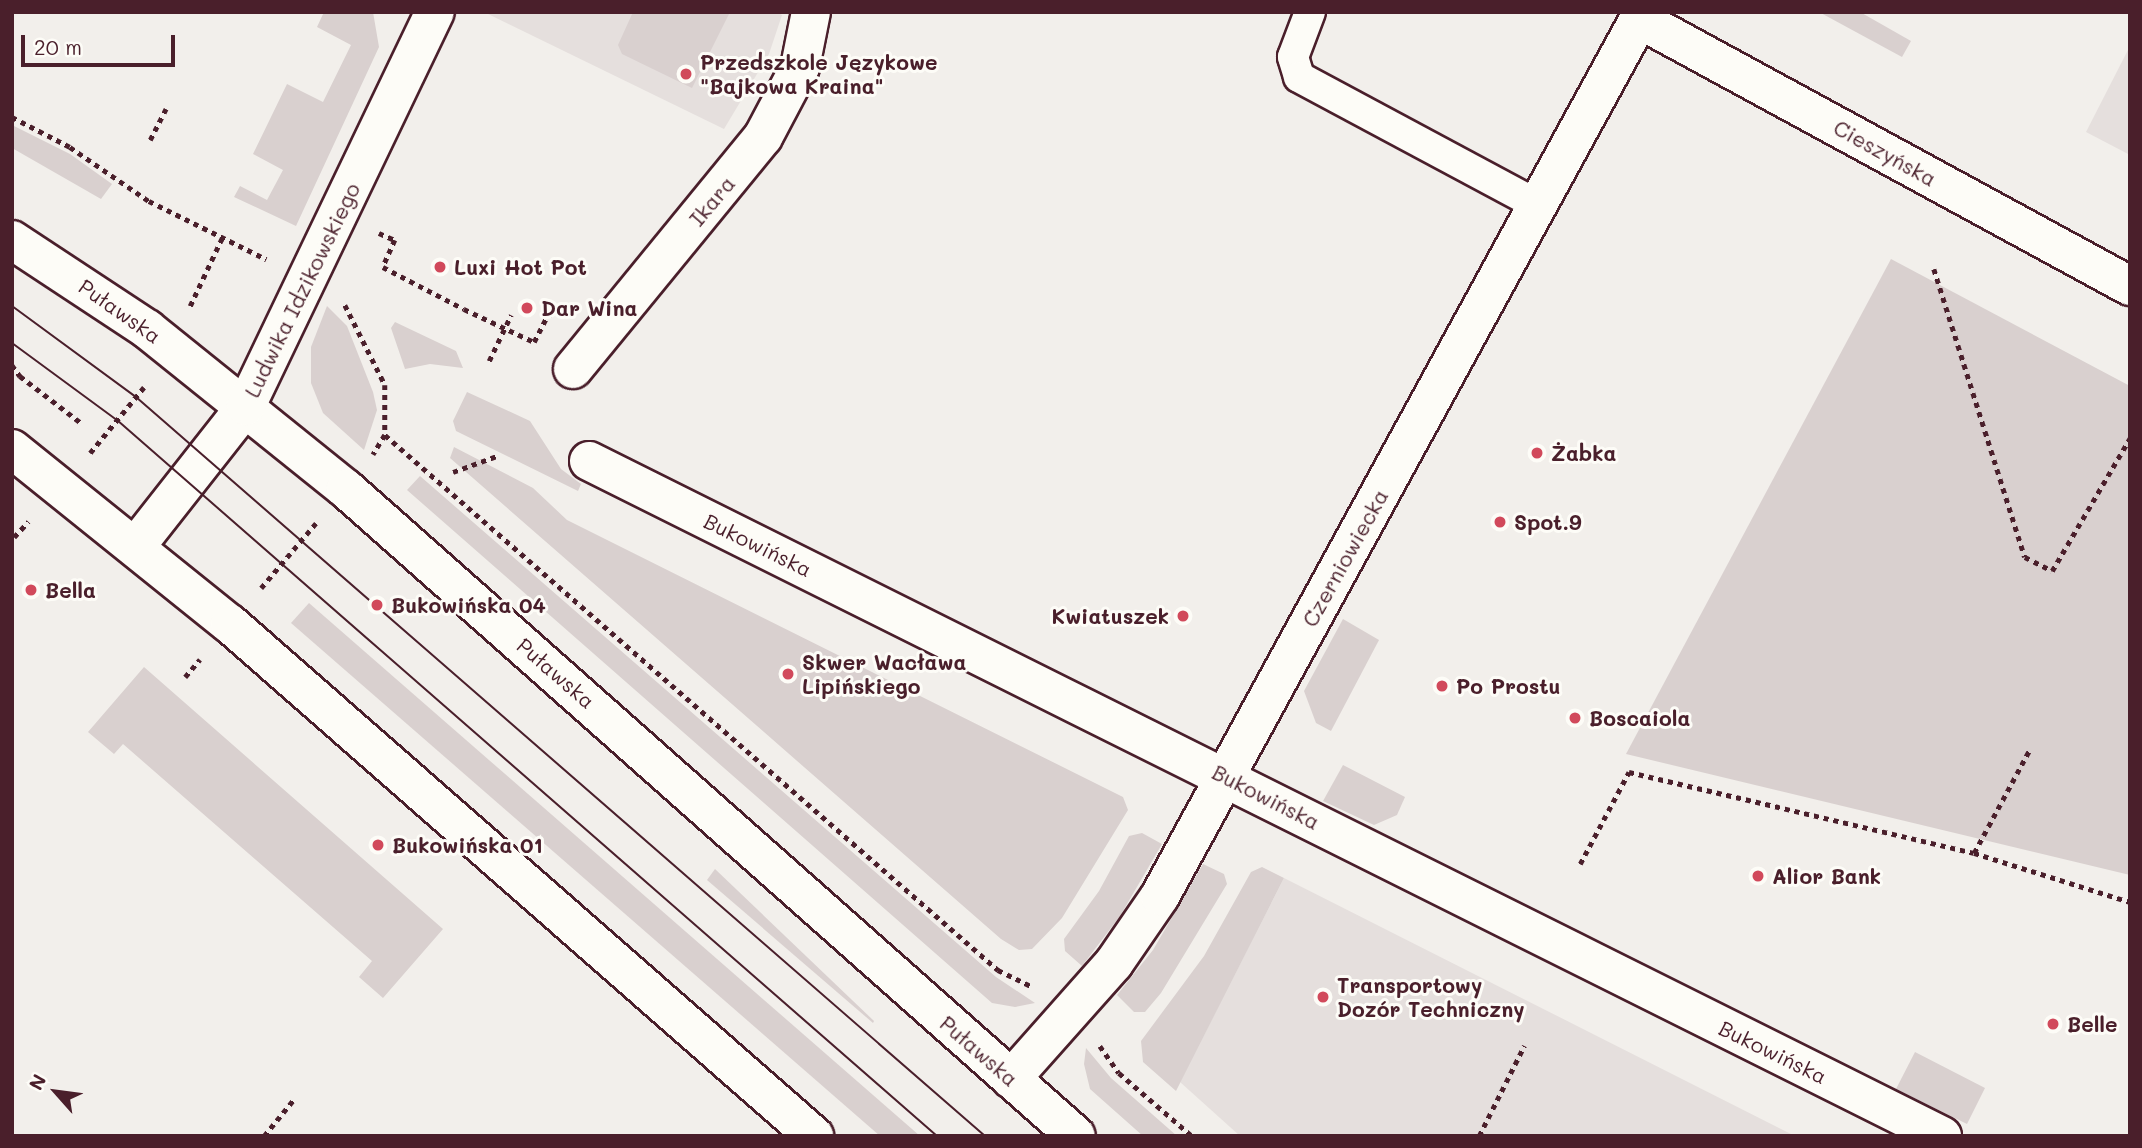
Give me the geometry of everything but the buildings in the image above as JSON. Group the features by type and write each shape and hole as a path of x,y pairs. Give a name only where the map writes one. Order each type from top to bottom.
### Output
{"street":[{"name":"Ludwika Idzikowskiego","path":"136,546 246,406 435,12"},
{"name":"Ikara","path":"573,369 763,137 788,98 800,67 811,12"},
{"name":"Czerniowiecka","path":"1011,1079 1088,994 1137,931 1225,776 1641,16"},
{"name":"Cieszyńska","path":"1641,16 2130,286"},
{"name":"Puławska","path":"12,240 147,329 246,406 729,824 1076,1136"},
{"path":"12,449 136,546 814,1136"},
{"name":"Bukowińska","path":"589,461 1942,1136"}],"lane":[{"path":"1310,12 1293,57 1299,77 1538,205"}],"path":[{"path":"150,140 166,108"},
{"path":"12,117 70,146 149,201 269,260"},
{"path":"371,229 395,240 383,267 504,328 534,342 549,313 561,319"},
{"path":"192,301 222,238"},
{"path":"1934,269 2025,557 2052,570 2130,438"},
{"path":"343,302 385,385 385,435 367,464"},
{"path":"489,361 511,315"},
{"path":"12,365 20,376 80,422"},
{"path":"93,448 143,388"},
{"path":"385,435 998,970 1041,993"},
{"path":"453,472 497,456"},
{"path":"14,537 32,517"},
{"path":"253,597 308,533"},
{"path":"185,677 208,650"},
{"path":"1974,853 2029,751"},
{"path":"1580,864 1629,772 1974,853 2130,902"},
{"path":"1093,1038 1119,1073 1192,1136"},
{"path":"1479,1136 1524,1046"},
{"path":"264,1136 295,1098"}],"shaded area":[{"path":"324,12 373,12 379,47 296,226 234,197 240,186 267,200 283,170 253,154 287,84 323,102 351,45 317,27"},
{"path":"633,12 730,12 692,88 622,54 618,45"},
{"name":"Przedszkole Językowe \"Bajkowa Kraina\"","path":"777,12 782,15 769,54 724,129 486,13"},
{"path":"1819,12 1860,12 1911,41 1902,57"},
{"path":"2130,46 2130,155 2086,132"},
{"path":"12,125 70,154 112,184 101,199 12,148"},
{"path":"1891,259 2130,386 2130,875 1626,754"},
{"path":"327,306 347,326 373,392 377,410 364,450 323,413 311,383 311,347"},
{"path":"395,322 456,351 463,368 430,364 405,369 391,328"},
{"path":"467,392 530,421 561,469 581,484 578,491 456,431 453,421"},
{"name":"Skwer Wacława Lipińskiego","path":"454,447 533,488 567,520 1123,797 1128,810 1062,918 1032,949 1019,950 1001,939 450,458"},
{"path":"420,476 996,977 1035,1003 1015,1007 992,1003 407,490"},
{"path":"309,603 920,1136 880,1136 291,623"},
{"path":"1343,619 1379,640 1331,731 1316,723 1304,691"},
{"path":"144,667 443,929 383,998 359,977 372,961 123,744 114,754 88,732"},
{"path":"1343,765 1405,797 1397,815 1374,825 1323,801"},
{"path":"1142,833 1162,844 1120,916 1082,966 1065,951 1064,939 1099,891 1129,836"},
{"path":"1203,864 1224,874 1227,884 1161,993 1145,1012 1134,1012 1117,995 1153,950"},
{"path":"1262,867 1284,878 1176,1091 1143,1062 1141,1041 1204,956 1251,872"},
{"path":"715,869 874,1021 873,1023 707,880"},
{"path":"1284,878 1795,1136 1240,1136 1180,1082"},
{"path":"1086,1048 1111,1078 1177,1136 1143,1136 1090,1089 1084,1064"},
{"path":"1915,1052 1985,1088 1967,1124 1896,1089"}],"tram line":[{"path":"12,306 136,397 985,1136"},
{"path":"12,343 117,420 937,1136"}],"place":[{"name":"Przedszkole Językowe \"Bajkowa Kraina\"","path":"686,74"},
{"name":"Luxi Hot Pot","path":"440,267"},
{"name":"Dar Wina","path":"527,308"},
{"name":"Żabka","path":"1537,453"},
{"name":"Spot.9","path":"1500,522"},
{"name":"Bella","path":"31,590"},
{"name":"Bukowińska 04","path":"377,605"},
{"name":"Kwiatuszek","path":"1183,616"},
{"name":"Skwer Wacława Lipińskiego","path":"788,674"},
{"name":"Po Prostu","path":"1442,686"},
{"name":"Boscaiola","path":"1575,718"},
{"name":"Bukowińska 01","path":"378,845"},
{"name":"Alior Bank","path":"1758,876"},
{"name":"Transportowy Dozór Techniczny","path":"1323,997"},
{"name":"Belle","path":"2053,1024"}]}
